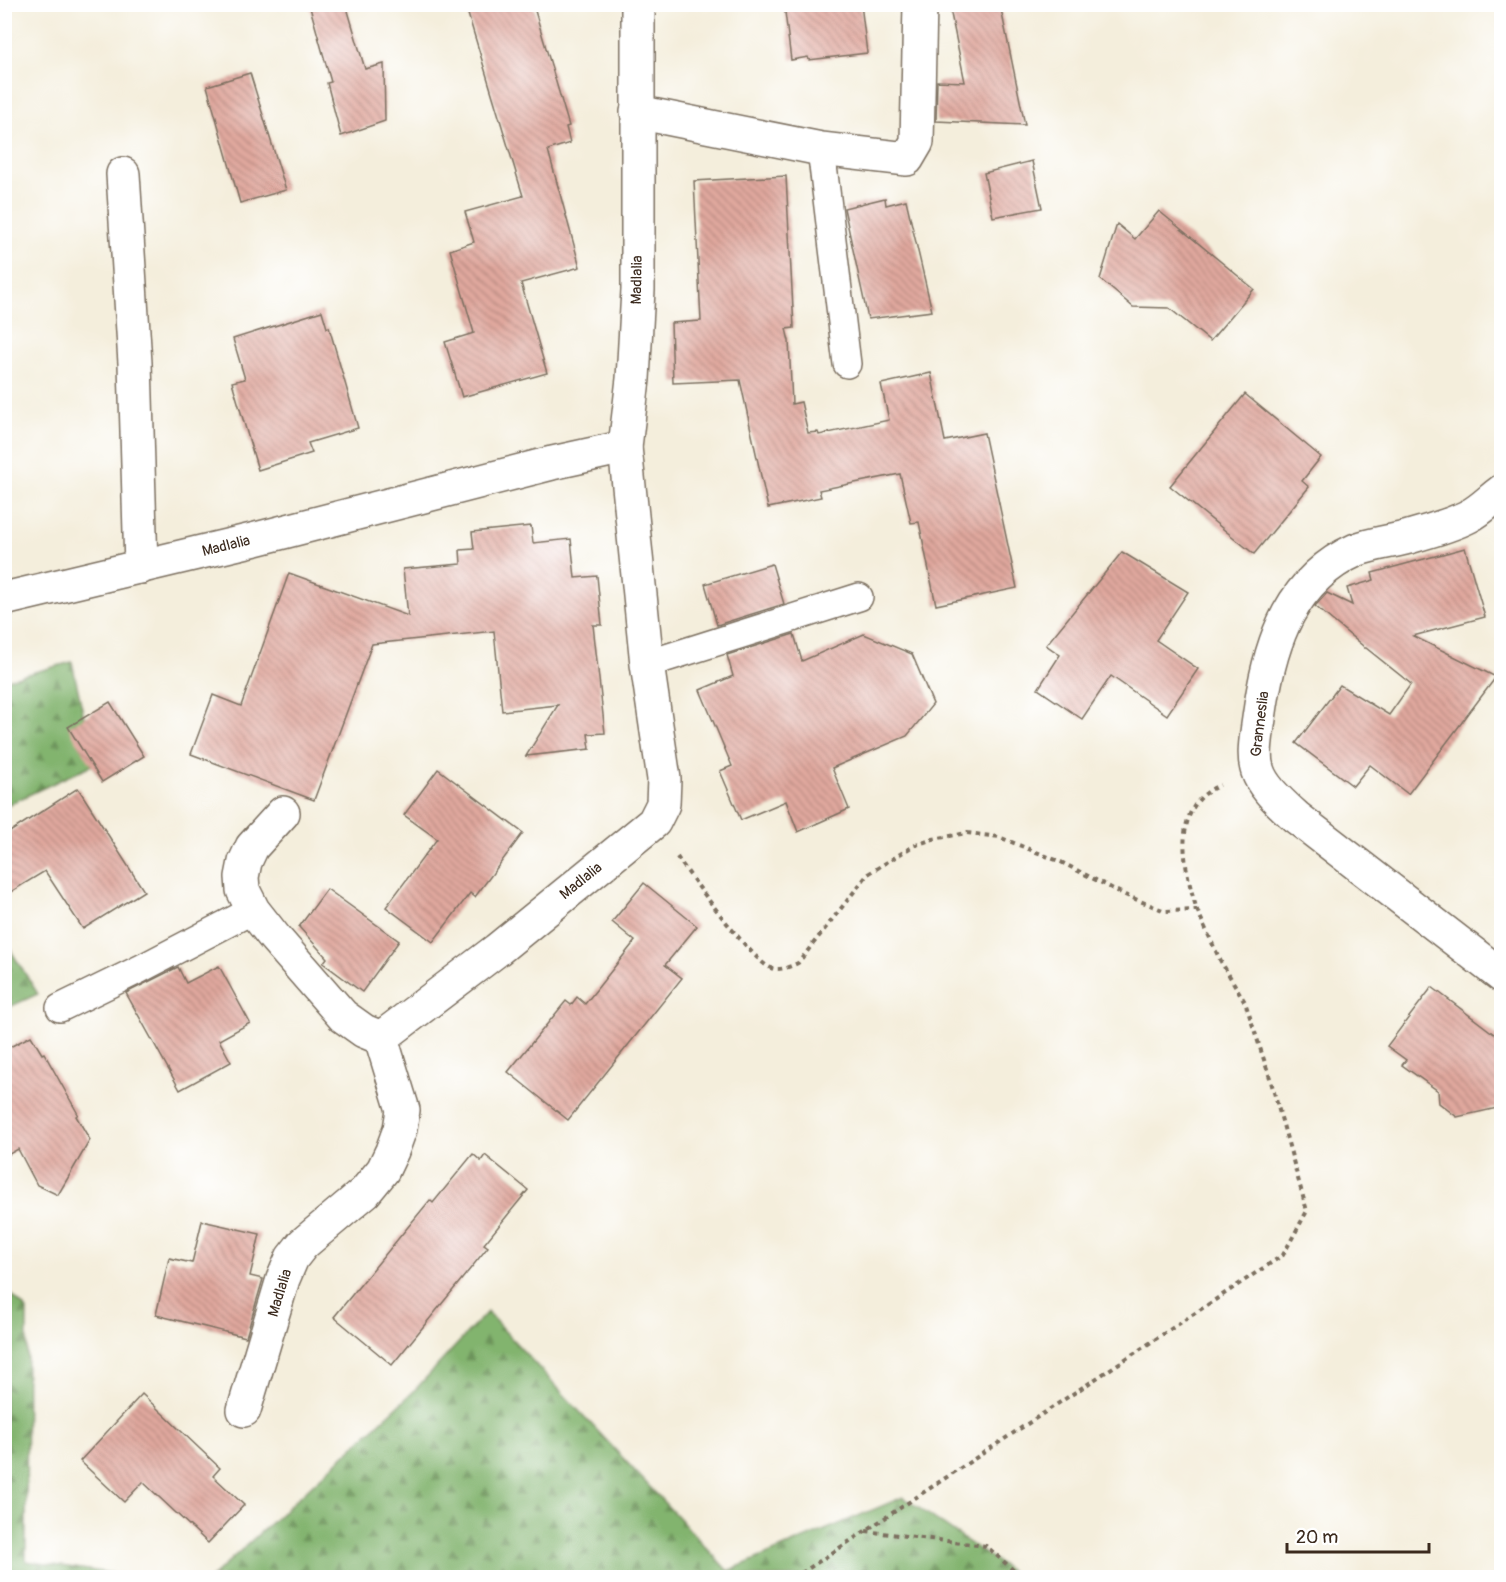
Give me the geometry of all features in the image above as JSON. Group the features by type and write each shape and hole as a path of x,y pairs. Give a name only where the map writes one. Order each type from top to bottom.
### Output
{"street":[{"name":"Madlalia","path":"244,1410 283,1279 292,1258 303,1244 365,1192 383,1170 392,1151 400,1129 403,1110 381,1038 497,950 654,822 663,804 664,779 647,664 625,447 633,379 638,290 638,4"},
{"path":"637,112 821,149 907,159 917,142 920,4"},
{"path":"123,174 135,363 141,567"},
{"name":"Madlalia","path":"4,599 141,567 552,463 625,447"},
{"name":"Granneslia","path":"1502,490 1470,516 1430,531 1358,549 1336,561 1304,588 1273,648 1254,751 1254,764 1270,794 1502,976"},
{"path":"283,813 252,847 245,862 242,877 243,890 253,910 343,1016 364,1031 381,1038"}],"lane":[{"path":"821,149 847,364"},
{"path":"647,664 859,597"},
{"path":"60,1008 253,910"}],"path":[{"path":"794,1578 1283,1255 1307,1211 1270,1078 1245,1002 1220,960 1197,910 1187,878 1184,856 1185,831 1190,812 1210,790 1225,783 1259,776"},
{"path":"654,822 688,873 724,920 762,964 773,969 784,969 798,963 868,874 914,846 933,839 967,833 999,837 1061,862 1125,895 1165,910 1197,910"},
{"path":"866,1531 986,1546 1022,1578"}],"green space":[{"path":"72,662 94,764 5,806 5,680"},
{"path":"4,940 38,994 5,1009 4,1009"},
{"path":"4,1287 27,1310 26,1561 138,1577 5,1577"},
{"path":"487,1312 728,1571 903,1497 1019,1577 212,1577 412,1393"}],"building":[{"path":"309,4 346,4 365,69 384,64 385,121 341,136 327,83 331,82"},
{"path":"465,4 533,4 569,126 566,127 570,143 548,150 580,267 521,283 547,373 462,397 445,342 474,333 450,250 474,242 465,212 523,196"},
{"path":"784,4 861,4 867,53 791,60"},
{"path":"949,4 1000,4 1025,125 936,121 937,81 965,82"},
{"path":"250,73 286,190 240,203 207,86"},
{"path":"1032,161 1042,208 993,217 984,173"},
{"path":"786,176 794,328 786,329 789,341 792,404 801,402 808,433 818,432 819,435 889,420 881,384 931,373 945,441 984,433 1017,588 936,605 919,522 911,523 900,474 819,490 821,497 768,508 740,380 673,383 671,323 701,321 694,181"},
{"path":"885,198 886,205 906,200 932,311 868,319 844,208"},
{"path":"1159,211 1254,289 1210,341 1169,308 1133,307 1100,279 1117,224 1135,239"},
{"path":"322,311 327,328 329,327 358,428 308,443 312,453 258,470 232,382 245,379 233,339"},
{"path":"1245,394 1321,457 1302,481 1309,487 1254,554 1170,486"},
{"path":"531,526 533,543 571,539 575,578 597,576 602,625 593,625 605,733 588,734 590,749 526,756 558,705 502,711 494,631 372,644 314,800 191,754 213,695 241,706 289,573 408,616 403,569 461,564 460,550 474,549 472,532"},
{"path":"1465,548 1485,617 1413,636 1496,677 1408,794 1370,765 1353,786 1296,743 1340,685 1389,715 1411,684 1315,606 1327,593 1352,605 1347,588 1374,580 1372,573"},
{"path":"1122,552 1188,592 1156,640 1198,669 1167,715 1111,676 1082,719 1038,689 1060,655 1046,645"},
{"path":"772,564 784,604 717,625 705,584"},
{"path":"794,634 802,661 864,634 912,654 933,704 907,736 832,768 849,809 798,832 786,801 741,820 720,771 732,766 700,690 733,676 727,655"},
{"path":"110,702 144,756 102,782 68,727"},
{"path":"438,769 523,833 475,897 470,893 433,942 386,907 437,839 404,815"},
{"path":"78,788 144,891 83,929 45,871 4,896 5,835"},
{"path":"644,883 697,926 665,965 682,978 568,1120 508,1072 566,1001 571,1005 577,997 585,1004 635,941 612,922"},
{"path":"327,889 399,941 362,992 323,963 327,958 299,927"},
{"path":"219,966 250,1023 219,1040 231,1062 180,1090 126,993 178,967 186,983"},
{"path":"1432,987 1502,1040 1502,1107 1457,1117 1439,1103 1438,1091 1402,1065 1406,1060 1387,1046"},
{"path":"31,1036 42,1054 44,1053 90,1140 58,1195 37,1185 18,1149 4,1157 4,1050"},
{"path":"473,1154 481,1161 485,1155 528,1190 484,1244 488,1247 392,1365 334,1317 430,1200 433,1203"},
{"path":"202,1221 260,1234 250,1276 263,1279 246,1337 156,1315 169,1258 192,1263"},
{"path":"142,1394 220,1468 213,1476 244,1505 208,1543 143,1482 124,1502 80,1461"}]}
